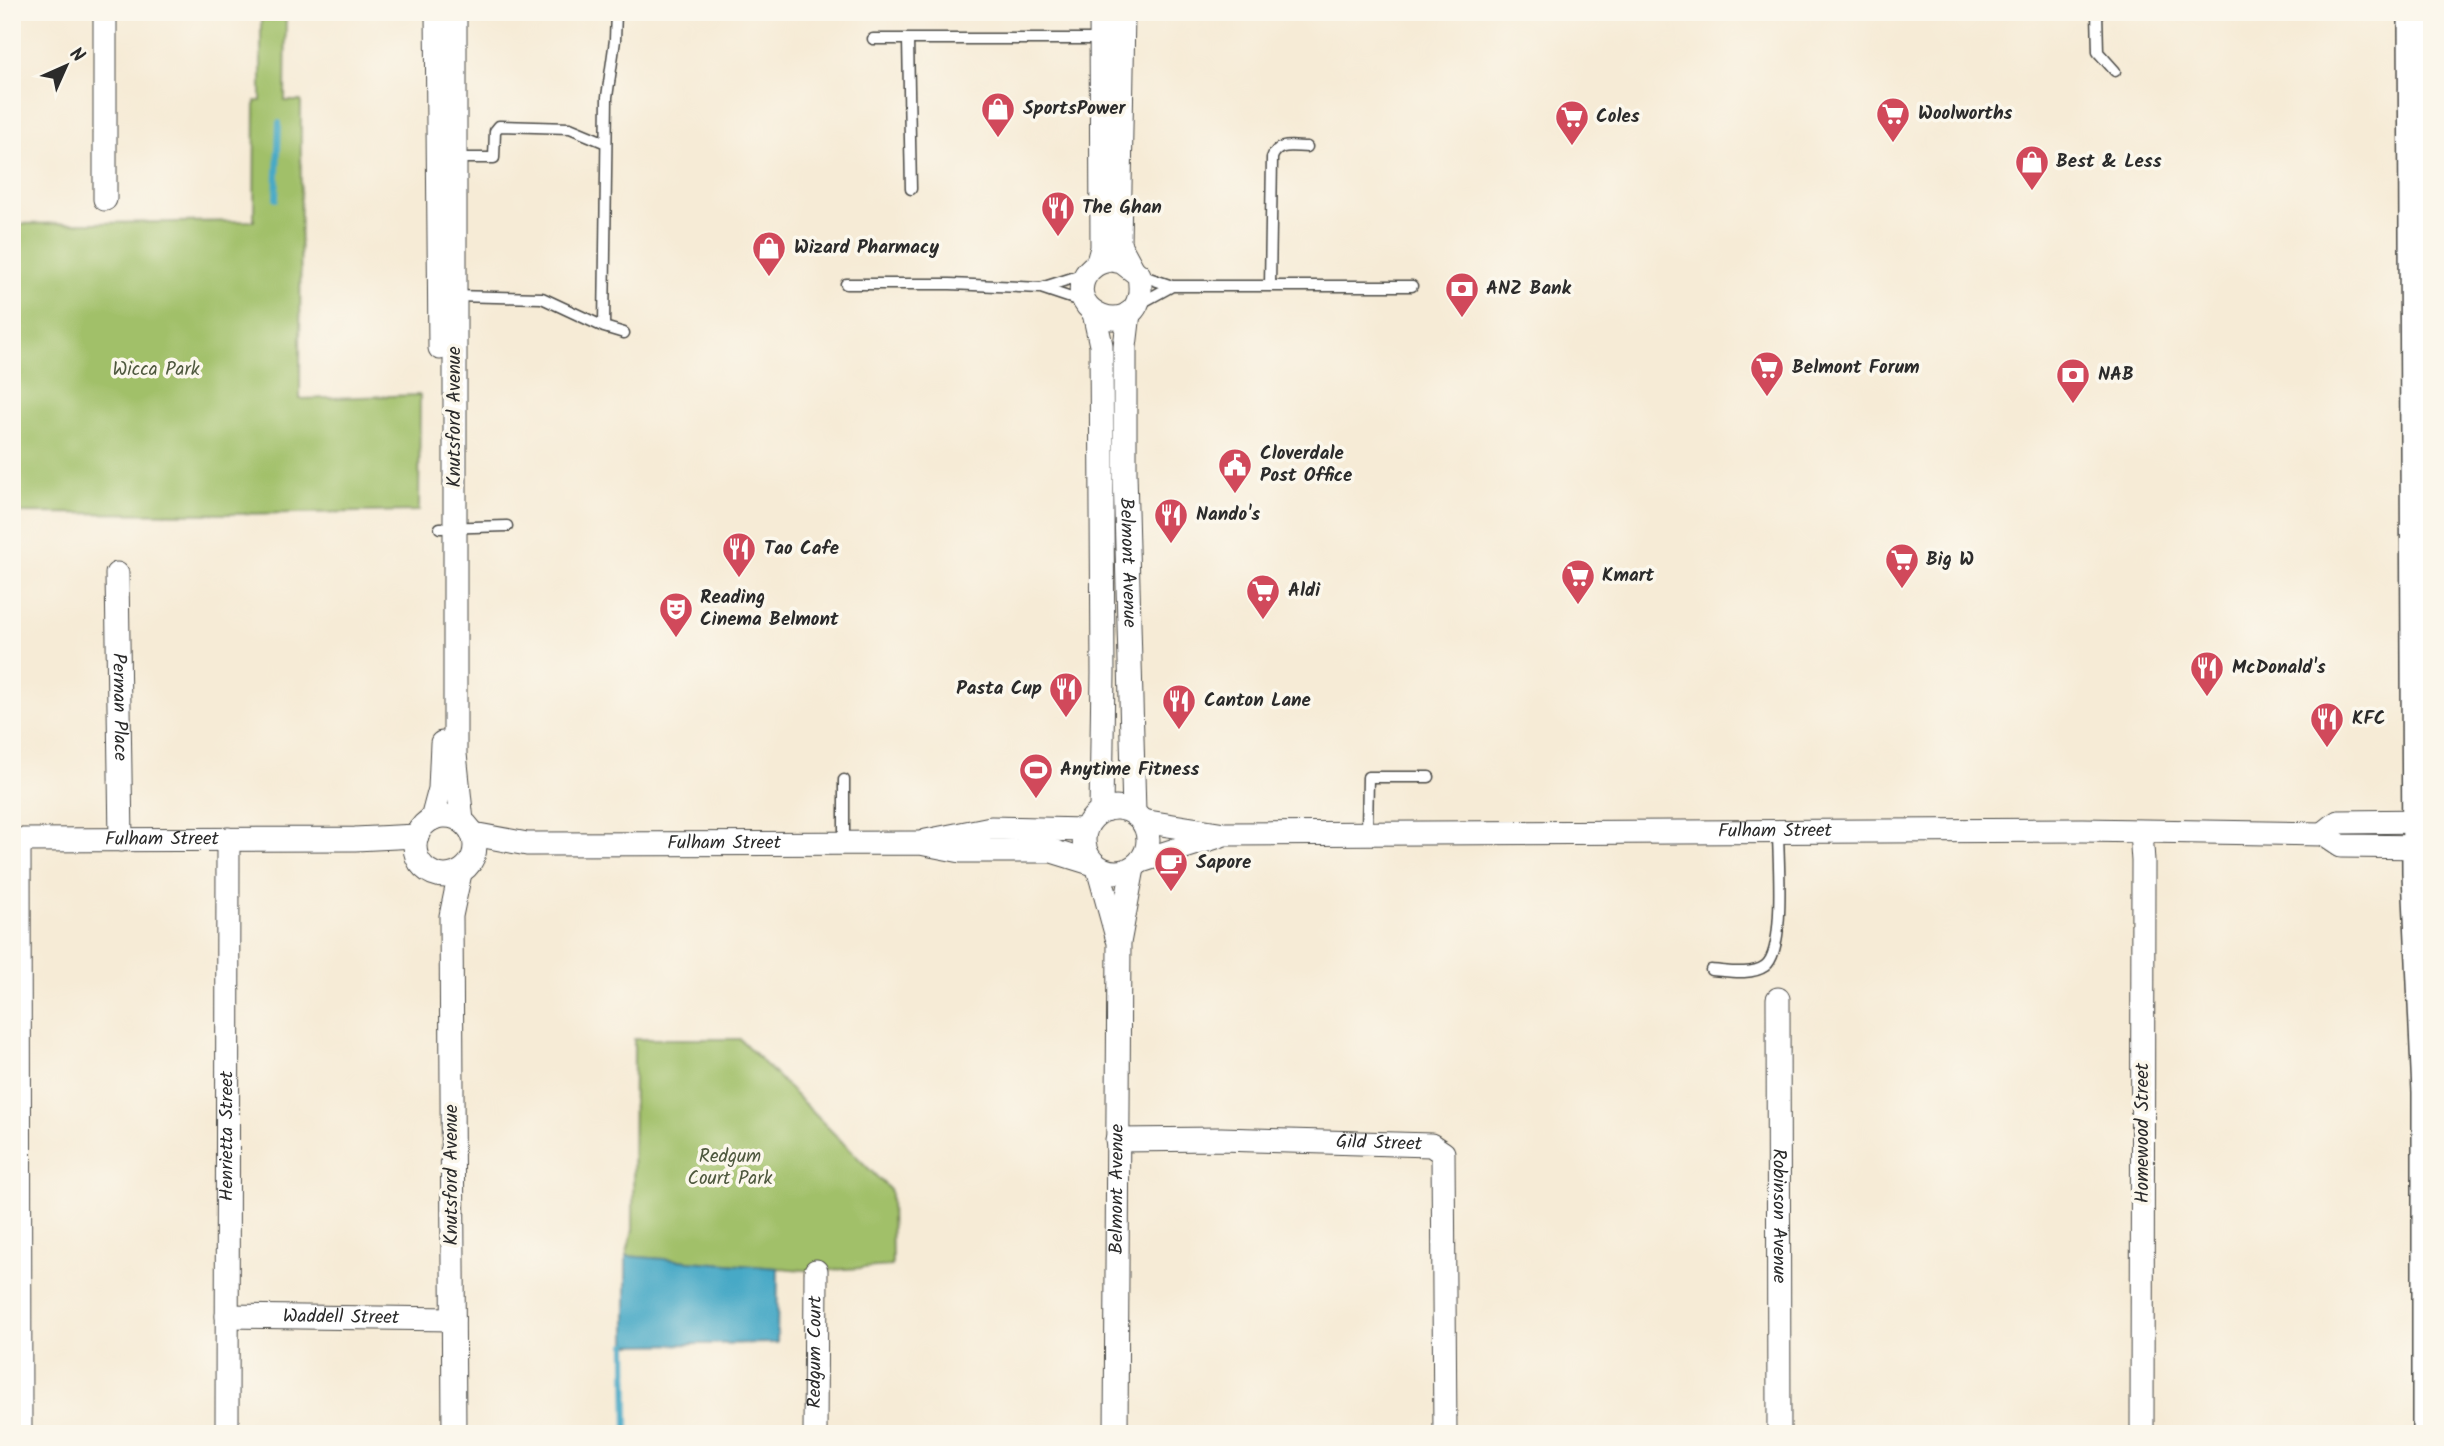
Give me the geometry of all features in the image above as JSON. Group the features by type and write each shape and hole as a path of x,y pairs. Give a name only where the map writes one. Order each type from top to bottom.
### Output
{"main road":[{"path":"2416,12 2418,205 2424,384 2430,1434"}],"street":[{"path":"105,12 105,199"},
{"name":"Knutsford Avenue","path":"436,12 447,158"},
{"name":"Knutsford Avenue","path":"422,837 440,789 442,758 448,528 447,158 455,12"},
{"name":"Belmont Avenue","path":"1101,811 1101,345 1090,308 1082,294 1082,283 1102,248 1102,39 1112,13"},
{"name":"Belmont Avenue","path":"1112,13 1119,244 1136,272 1140,296 1132,309 1125,347 1125,472 1138,817 1147,830 1148,841 1137,864 1119,943 1116,1434"},
{"path":"1092,268 1111,260 1122,262 1136,272"},
{"path":"1090,308 1101,317 1111,319 1132,309"},
{"name":"Knutsford Avenue","path":"448,528 455,754 467,828"},
{"name":"Perman Place","path":"117,575 121,840"},
{"path":"1085,830 1088,822 1101,811 1112,808 1123,808 1138,817"},
{"name":"Fulham Street","path":"15,840 422,837 450,817 467,828 527,844 844,841 920,843 961,851 1052,850 1096,866"},
{"name":"Fulham Street","path":"1138,817 1225,834 2082,830 2323,834 2341,846 2426,834"},
{"path":"422,837 421,864 456,870 474,853 467,828"},
{"name":"Fulham Street","path":"920,843 991,828 1085,830"},
{"name":"Belmont Avenue","path":"1085,830 1084,848 1096,866 1119,943"},
{"name":"Homewood Street","path":"2141,832 2142,1434"},
{"name":"Fulham Street","path":"1137,864 1225,834"},
{"name":"Henrietta Street","path":"227,1434 228,839"},
{"path":"15,840 20,1434"},
{"name":"Fulham Street","path":"456,870 527,844"},
{"path":"1096,866 1115,873 1137,864"},
{"name":"Knutsford Avenue","path":"454,1434 451,916 456,870"},
{"name":"Robinson Avenue","path":"1778,999 1779,1434"},
{"name":"Gild Street","path":"1117,1140 1221,1139 1431,1145 1443,1153 1445,1434"},
{"name":"Redgum Court","path":"815,1434 816,1271"},
{"name":"Waddell Street","path":"227,1316 453,1319"}],"lane":[{"path":"604,327 607,97 616,12"},
{"path":"1112,13 1262,12"},
{"path":"2097,12 2098,52 2115,71"},
{"path":"873,39 1102,39"},
{"path":"908,40 911,189"},
{"path":"447,158 494,158 495,131 499,127 570,128 606,143"},
{"path":"1270,286 1272,158 1274,152 1282,146 1307,147"},
{"path":"1041,288 1092,268"},
{"path":"1136,272 1172,286 1412,286"},
{"path":"846,284 950,284 1041,288 1090,308"},
{"path":"1132,309 1172,286"},
{"path":"448,297 542,298 604,327 624,332"},
{"path":"448,528 507,526"},
{"path":"1367,832 1368,777 1429,777"},
{"path":"844,779 844,841"},
{"path":"1711,970 1756,970 1771,960 1778,940 1778,832"}],"green space":[{"name":"Wicca Park","path":"261,12 286,12 285,101 301,101 300,399 420,395 419,511 12,513 12,224 254,221 255,101 261,101"},
{"name":"Redgum Court Park","path":"634,1039 740,1039 891,1191 892,1266 816,1271 626,1256 633,1230"}],"water":[{"path":"626,1256 778,1268 777,1343 626,1345"}],"waterway":[{"path":"276,199 279,123"},
{"path":"626,1345 627,1434"}],"place":[{"name":"SportsPower","path":"998,139"},
{"name":"Woolworths","path":"1893,144"},
{"name":"Coles","path":"1572,147"},
{"name":"Best & Less","path":"2032,192"},
{"name":"The Ghan","path":"1058,238"},
{"name":"Wizard Pharmacy","path":"769,278"},
{"name":"ANZ Bank","path":"1462,319"},
{"name":"Belmont Forum","path":"1767,398"},
{"name":"NAB","path":"2073,405"},
{"name":"Cloverdale Post Office","path":"1235,495"},
{"name":"Nando's","path":"1171,545"},
{"name":"Tao Cafe","path":"739,579"},
{"name":"Big W","path":"1902,590"},
{"name":"Kmart","path":"1578,606"},
{"name":"Aldi","path":"1263,621"},
{"name":"Reading Cinema Belmont","path":"676,639"},
{"name":"McDonald's","path":"2207,698"},
{"name":"Pasta Cup","path":"1066,719"},
{"name":"Canton Lane","path":"1179,731"},
{"name":"KFC","path":"2327,749"},
{"name":"Anytime Fitness","path":"1036,800"},
{"name":"Sapore","path":"1171,893"}]}
